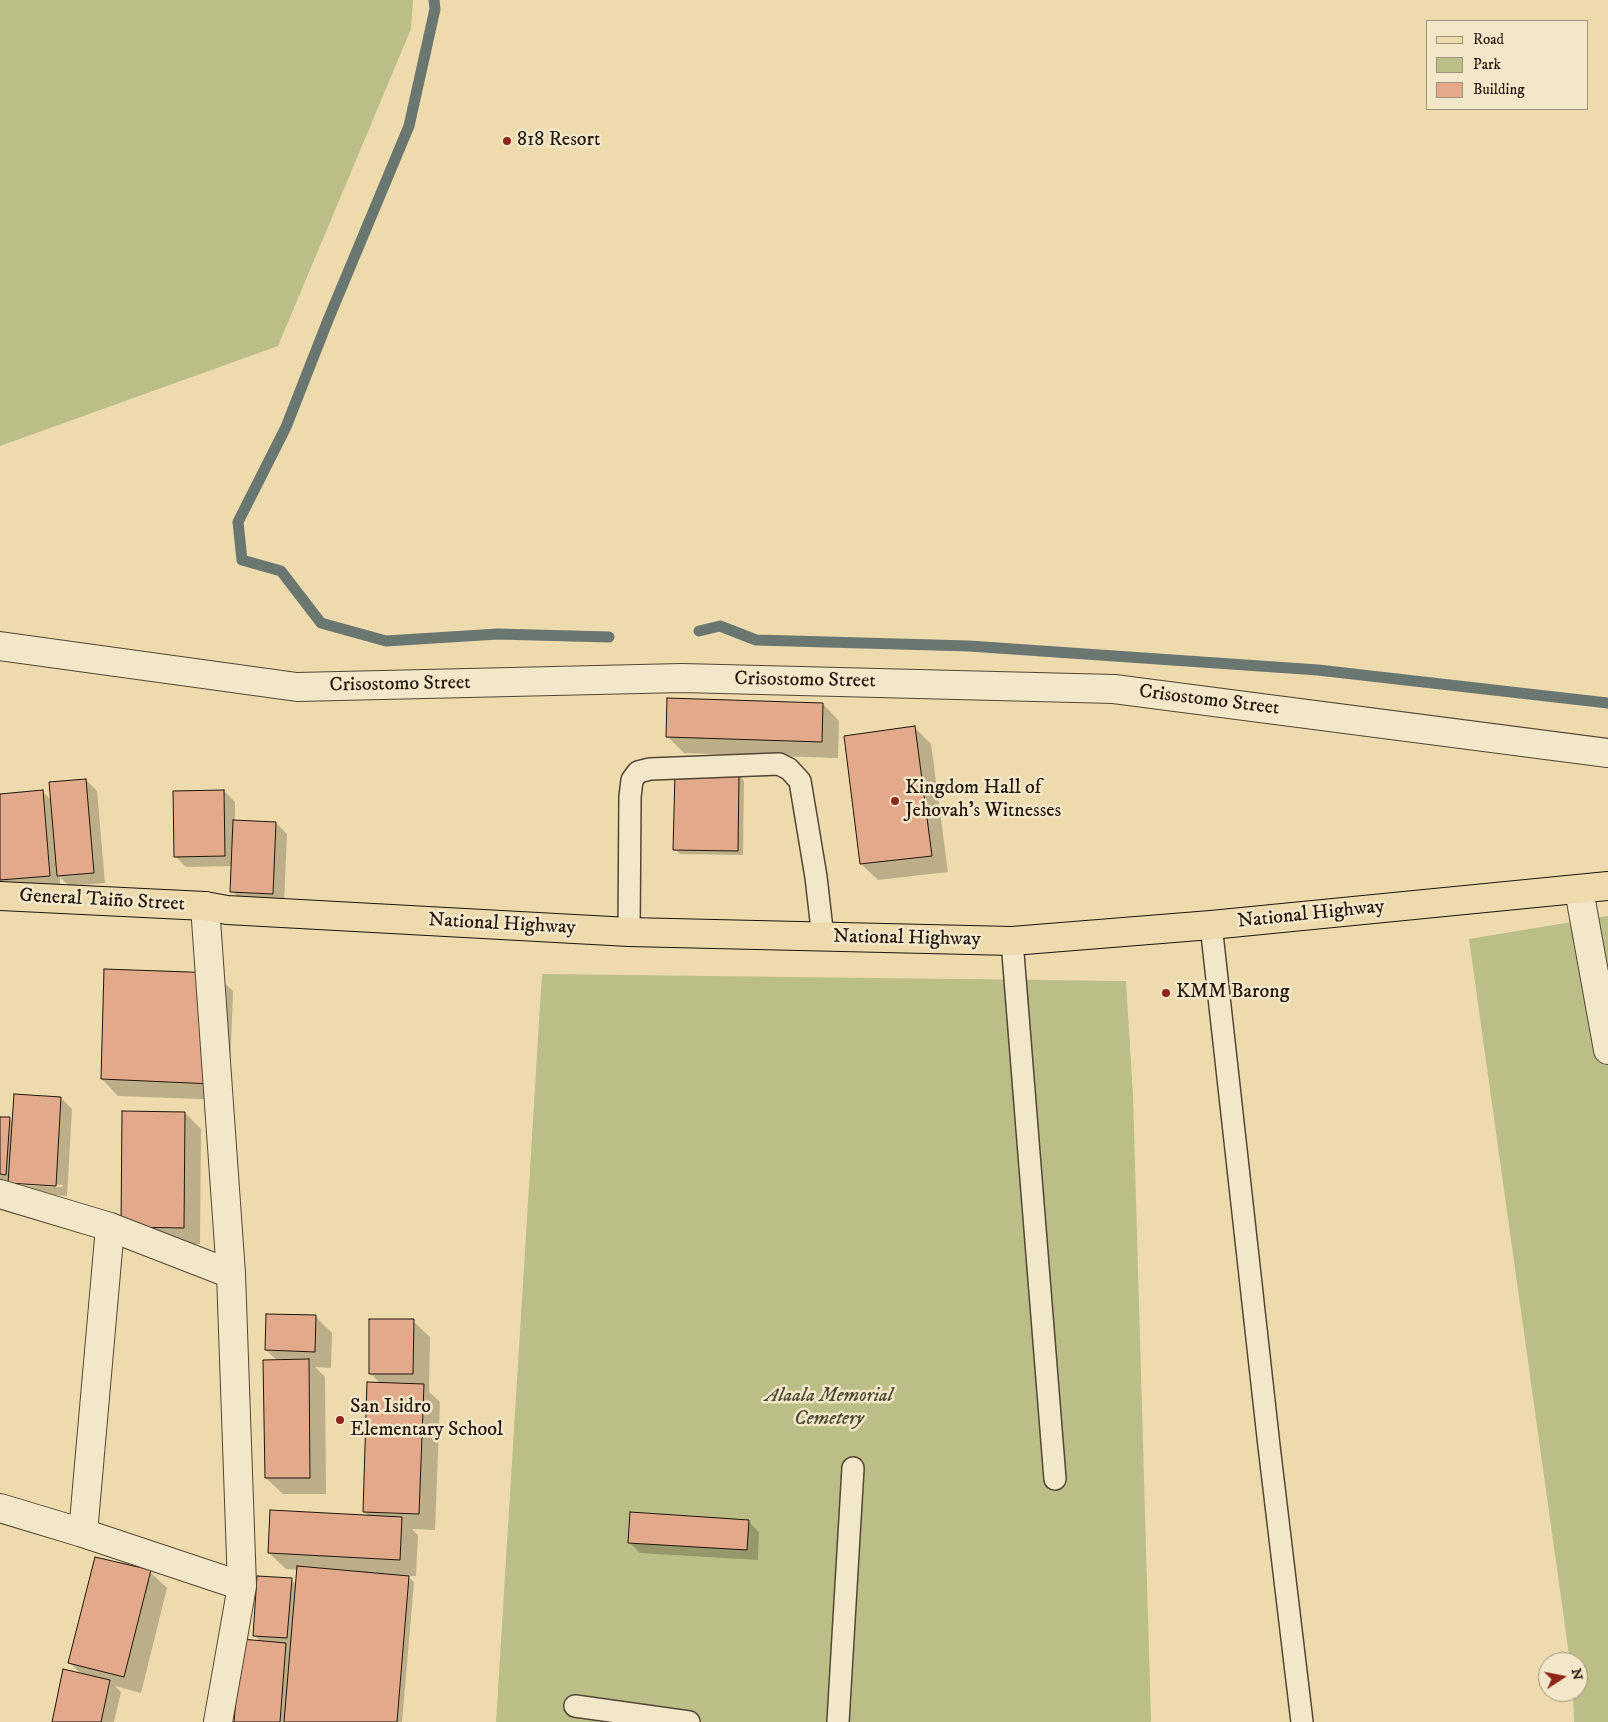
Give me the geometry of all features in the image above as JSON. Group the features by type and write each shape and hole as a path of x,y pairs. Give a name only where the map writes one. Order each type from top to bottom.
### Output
{"main road":[{"name":"National Highway","path":"205,906 237,910 629,932 1012,941 1211,925 1608,886"},
{"name":"General Taiño Street","path":"0,896 205,906"}],"street":[{"name":"Crisostomo Street","path":"0,646 297,687 682,678 1114,689 1608,753"},
{"path":"1579,890 1608,1050"},
{"path":"205,906 231,1274 242,1586 218,1722"},
{"path":"0,1194 110,1227 231,1274"},
{"path":"83,1533 110,1227"},
{"path":"0,1508 83,1533 242,1586"}],"lane":[{"path":"629,932 630,797 632,780 638,772 779,764 789,769 800,781 823,938"},
{"path":"1211,925 1302,1722"},
{"path":"1012,941 1055,1479"},
{"path":"838,1722 854,1468"},
{"path":"575,1706 690,1722"}],"green space":[{"path":"0,0 413,0 411,29 278,346 0,446"},
{"path":"1608,916 1608,1722 1574,1722 1573,1702 1588,1702 1588,1652 1569,1652 1469,939"},
{"name":"Alaala Memorial Cemetery","path":"542,974 1126,981 1133,1096 1151,1722 496,1722"}],"building":[{"path":"667,698 823,703 822,742 666,737"},
{"path":"915,726 932,856 860,864 844,736"},
{"path":"675,773 739,774 738,851 673,850"},
{"path":"86,779 94,873 57,876 49,782"},
{"path":"43,790 50,876 0,880 0,794"},
{"path":"224,790 225,856 174,857 173,791"},
{"path":"233,820 276,822 273,894 230,892"},
{"path":"104,969 217,973 213,1084 101,1079"},
{"path":"14,1094 61,1097 56,1186 8,1183"},
{"path":"122,1111 185,1112 184,1228 121,1227"},
{"path":"0,1117 10,1117 6,1175 0,1174"},
{"path":"266,1314 316,1315 315,1352 265,1350"},
{"path":"369,1319 414,1319 413,1374 369,1374"},
{"path":"309,1359 310,1478 265,1478 263,1360"},
{"path":"367,1382 424,1384 419,1514 363,1512"},
{"path":"270,1510 402,1517 400,1560 268,1553"},
{"path":"630,1512 749,1520 747,1550 628,1543"},
{"path":"95,1557 151,1570 124,1677 68,1663"},
{"path":"297,1566 409,1576 397,1722 284,1722"},
{"path":"257,1576 292,1578 287,1638 253,1636"},
{"path":"241,1639 286,1643 280,1722 234,1722"},
{"path":"63,1669 110,1680 101,1722 52,1722"}],"waterway":[{"path":"434,0 435,9 409,126 328,320 286,427 238,522 242,560 281,571 321,623 386,641 498,634 609,637"},
{"path":"699,631 720,626 756,640 969,646 1318,670 1608,703"}],"place":[{"name":"818 Resort","path":"507,141"},
{"name":"Kingdom Hall of Jehovah's Witnesses","path":"895,801"},
{"name":"KMM Barong","path":"1166,993"},
{"name":"San Isidro Elementary School","path":"340,1420"}]}
